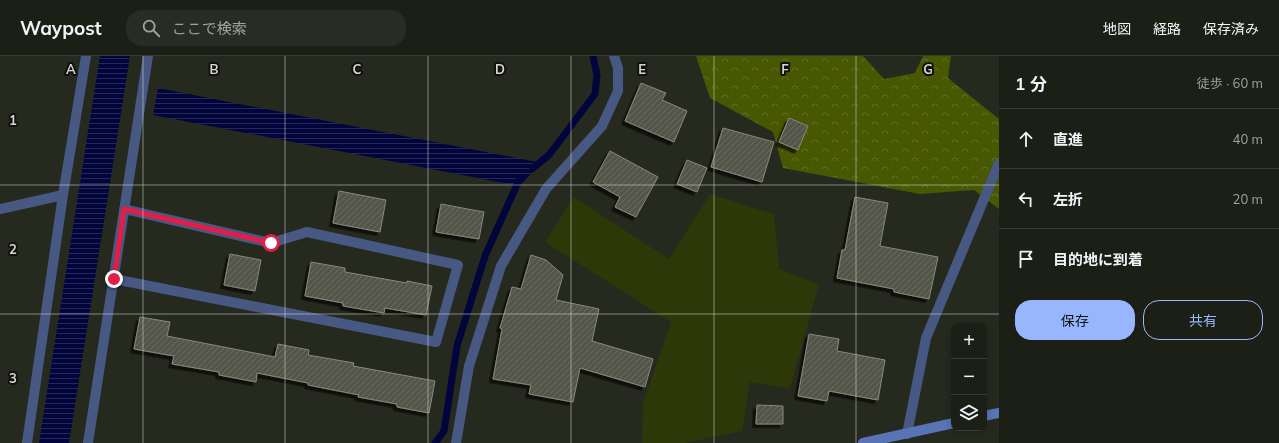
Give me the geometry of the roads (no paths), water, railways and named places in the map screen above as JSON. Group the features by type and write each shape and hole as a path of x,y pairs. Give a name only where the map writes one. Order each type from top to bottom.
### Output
{"main road":[{"path":"987,415 999,412"},
{"path":"864,443 951,424"}],"street":[{"path":"27,443 63,195 86,56"},
{"path":"88,443 148,56"},
{"path":"456,443 469,366 501,266 546,189 602,126 618,92 618,68 614,56"},
{"path":"907,434 926,338 999,163"},
{"path":"0,209 63,195"},
{"path":"114,279 436,342 458,265 307,232 271,243 124,209"}],"waterway":[{"path":"533,168 549,155 595,94 597,75 593,56"},
{"path":"435,443 444,431 457,346 485,256 519,180 522,178"}]}
